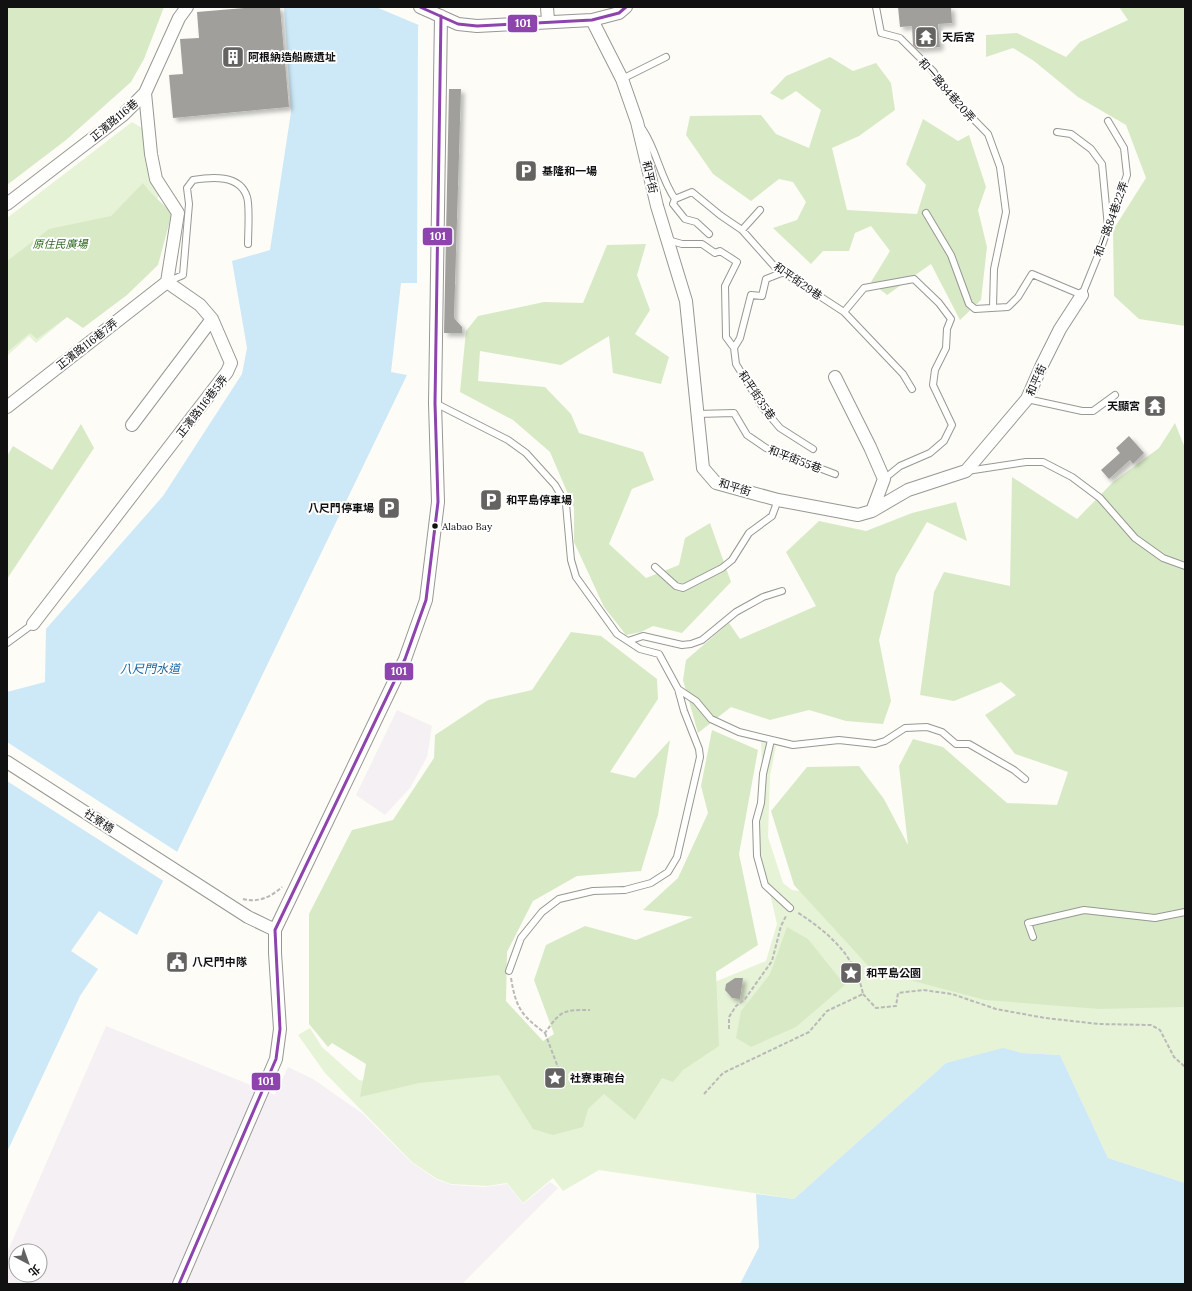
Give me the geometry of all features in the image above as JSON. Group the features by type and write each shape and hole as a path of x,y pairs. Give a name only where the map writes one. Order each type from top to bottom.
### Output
{"street":[{"name":"正濱路116巷","path":"7,204 123,115 145,93 179,18 187,7"},
{"path":"420,7 458,24 477,26 548,21 592,20 620,9"},
{"path":"547,7 548,21"},
{"path":"179,1284 276,1060 280,1029 275,930 405,659 426,600 438,502 435,403 438,15"},
{"name":"和平街","path":"592,20 622,79 637,122 652,189 686,301 702,468 716,483 778,500 858,515 872,511 908,490 966,471 1027,399 1060,329 1082,295"},
{"path":"145,93 151,154 156,179 178,213 167,282"},
{"name":"正濱路116巷5弄","path":"33,624 227,372 231,363 212,319 200,305 167,282"},
{"name":"正濱路116巷7弄","path":"7,407 167,282"},
{"path":"132,426 212,319"},
{"path":"835,377 870,447 884,479 872,511"},
{"name":"社寮橋","path":"7,762 248,917 275,930"}],"lane":[{"name":"和一路84巷20弄","path":"876,7 881,33 900,38 933,71 945,90 988,134 1000,167 1006,212 994,269 993,307"},
{"path":"622,79 666,57"},
{"name":"和一路84巷22弄","path":"1082,295 1127,175 1124,148 1108,121"},
{"path":"637,122 650,140 666,185 675,199 673,204 685,219 696,222 709,234"},
{"path":"1057,132 1071,134 1091,148 1102,164 1108,228"},
{"path":"167,282 183,275 189,204 187,188 193,180 213,177 237,182 248,196 248,244"},
{"name":"和平街29巷","path":"675,199 692,192 720,215 742,230 775,267 844,312 903,374 912,389"},
{"path":"742,230 760,210"},
{"path":"926,213 951,255 969,304 975,309 1008,307 1018,297 1032,274 1082,295"},
{"name":"和平街35巷","path":"667,240 682,244 702,244 715,253 720,251 737,262 725,286 726,337 734,348 736,364 763,408 780,428 813,449"},
{"path":"734,348 740,338 751,295 762,296 766,279 784,272"},
{"path":"844,312 864,288 914,279 939,303 951,319 947,329 946,348 935,370 934,385 952,425 944,441 930,453 900,466 884,479"},
{"path":"1027,399 1082,411 1093,411 1115,395"},
{"path":"435,403 508,440 526,453 555,485 566,504 571,560 576,577 617,634 640,649 659,654 678,688 684,711 699,749 700,757 677,857 668,872 651,883 625,890 594,891 559,899 542,912 521,938 509,971"},
{"name":"和平街55巷","path":"697,414 734,413 747,435 766,448 835,474"},
{"path":"966,471 1026,462 1043,462 1072,477 1100,498 1135,538 1163,558 1185,566"},
{"path":"655,567 676,586 683,588 722,568 732,560 749,533 772,516 778,500"},
{"path":"628,641 643,636 682,645 691,644 702,640 736,612 764,597 782,592"},
{"name":"正濱路116巷5弄","path":"7,643 33,624"},
{"path":"678,688 696,702 711,719 739,732 793,745 839,740 875,744 885,741 905,728 927,727 942,732 956,744 969,744 1014,770 1025,779"},
{"path":"771,740 763,774 760,803 756,821 757,856 765,885 790,908"},
{"path":"1033,937 1028,924 1084,910 1155,918 1185,912"}],"path":[{"path":"237,895 244,899 262,899 275,894 285,883"},
{"path":"729,1030 729,1017 736,1006 745,999 772,961 781,926 790,908 826,932 851,960 860,980 863,994 876,1008 896,1006 898,993 923,990 952,994 996,1009 1045,1018 1099,1024 1151,1025 1160,1030 1174,1057 1185,1067"},
{"path":"509,971 514,997 526,1019 545,1033 559,1070"},
{"path":"704,1094 723,1073 809,1032 827,1011 863,994"},
{"path":"545,1033 556,1017 567,1010 590,1010"}],"shaded area":[{"path":"397,710 432,726 427,757 410,788 385,815 356,795"},
{"path":"106,1026 275,1095 288,1067 313,1079 363,1114 411,1162 437,1180 452,1185 485,1187 507,1184 523,1204 550,1182 558,1188 462,1284 7,1284 8,1251 8,1283 48,1283 48,1243 11,1243"}],"green space":[{"path":"7,7 164,7 144,59 131,82 66,140 7,185"},
{"path":"1119,7 1185,7 1185,326 1139,319 1114,296 1113,230 1146,178 1126,125 1078,97 1034,61 1013,48 986,57 986,35 1017,33 1066,57 1080,42 1128,20"},
{"path":"830,57 853,71 876,63 891,83 895,110 859,136 832,148 847,210 917,214 926,185 906,164 923,119 958,141 969,135 986,187 978,210 987,247 981,300 960,320 931,264 887,295 871,282 890,251 871,226 855,233 849,251 823,251 811,264 773,228 797,220 806,202 793,182 779,179 751,201 713,174 686,135 690,116 761,115 776,134 809,148 821,110 796,91 782,100 770,93 786,76"},
{"name":"原住民廣場","path":"132,122 142,128 151,179 159,196 78,308 36,343 29,336 7,356 7,218"},
{"path":"143,183 172,213 158,265 127,295 83,328 67,317 37,339 30,333 7,352 7,261 49,229 111,216"},
{"path":"646,244 637,275 650,310 635,334 669,357 661,384 613,373 609,336 561,365 480,351 478,381 545,387 571,414 579,433 643,452 654,480 632,489 609,544 646,578 679,565 685,538 710,523 731,582 682,633 653,626 641,632 626,635 604,607 574,542 574,508 550,452 513,420 460,392 466,331 478,316 544,302 583,303 607,245"},
{"path":"1175,423 1185,448 1185,1007 1099,1009 985,1000 872,970 794,885 771,811 807,767 859,766 884,799 908,845 899,766 913,739 943,747 1007,803 1057,805 1068,772 1015,754 985,715 1016,695 1001,682 954,701 920,695 934,592 944,572 1010,586 1012,477 1077,519 1113,482 1159,448"},
{"path":"81,424 94,448 7,579 7,456 13,446 52,470"},
{"path":"956,502 967,541 927,522 896,575 879,640 891,701 883,724 846,721 809,710 770,720 731,707 698,733 683,680 686,660 729,623 740,639 816,606 786,552 819,521 866,531 912,513"},
{"path":"571,632 601,636 657,679 658,699 610,772 635,778 670,740 658,815 641,871 577,876 533,901 507,952 506,1001 543,1041 554,1034 534,980 546,945 585,926 636,940 693,917 643,910 678,878 708,813 701,786 712,730 758,750 739,854 758,945 716,972 719,1046 683,1070 673,1082 662,1078 635,1120 604,1094 588,1109 583,1127 553,1135 533,1129 499,1075 419,1083 360,1097 366,1064 332,1043 328,1047 309,1024 309,914 352,830 393,820 434,758 435,735 488,700 532,690"},
{"name":"和平島公園","path":"761,742 776,746 770,776 768,837 783,883 792,890 958,910 1185,971 1185,1183 1108,1158 1060,1055 1022,1053 1003,1049 946,1063 794,1199 599,1170 563,1191 553,1178 523,1203 507,1183 487,1186 451,1184 437,1179 412,1162 325,1073 298,1035 310,1028 322,1047 359,1080 383,1084 526,1064 659,1005 766,961 777,924 755,828 762,765"},
{"path":"787,927 808,939 845,985 796,1027 751,1047 736,1038 741,1011 770,974"}],"water":[{"name":"八尺門水道","path":"284,7 426,7 418,27 417,283 401,283 391,372 407,375 137,935 99,911 71,951 98,969 80,996 7,1152 7,692 45,682 46,629 163,496 242,374 247,348 232,261 270,250 291,112"},
{"path":"1003,1048 1022,1053 1060,1055 1108,1158 1185,1183 1185,1284 740,1284 759,1247 756,1194 794,1199 946,1063"}],"pier":[{"path":"376,7 428,7 421,26"},
{"path":"7,742 179,853 165,882 7,781"}],"building":[{"name":"阿根納造船廠遺址","path":"256,7 280,7 289,107 173,118 169,75 183,74 180,39 199,38 197,12"},
{"name":"天后宮","path":"898,7 951,7 952,23 938,24 940,47 917,49 913,45 912,26 900,27"},
{"path":"449,89 461,89 454,318 462,327 462,333 444,333"},
{"path":"1129,436 1144,453 1133,464 1130,460 1109,479 1101,470 1120,453 1116,448"},
{"path":"735,978 743,978 740,999 732,998 725,990 726,984"}],"transit line":[{"name":"101","path":"420,7 458,24 477,26 592,20 619,13 626,7"},
{"name":"101","path":"179,1284 276,1059 280,1029 275,930 405,659 426,600 438,502 435,403 441,16"}],"place":[{"name":"天后宮","path":"926,37"},
{"name":"阿根納造船廠遺址","path":"233,57"},
{"name":"基隆和一場","path":"526,171"},
{"name":"天顯宮","path":"1155,406"},
{"name":"和平島停車場","path":"491,500"},
{"name":"八尺門停車場","path":"389,508"},
{"name":"Alabao Bay","path":"435,526"},
{"name":"八尺門中隊","path":"177,962"},
{"name":"和平島公園","path":"851,973"},
{"name":"社寮東砲台","path":"555,1078"}]}
